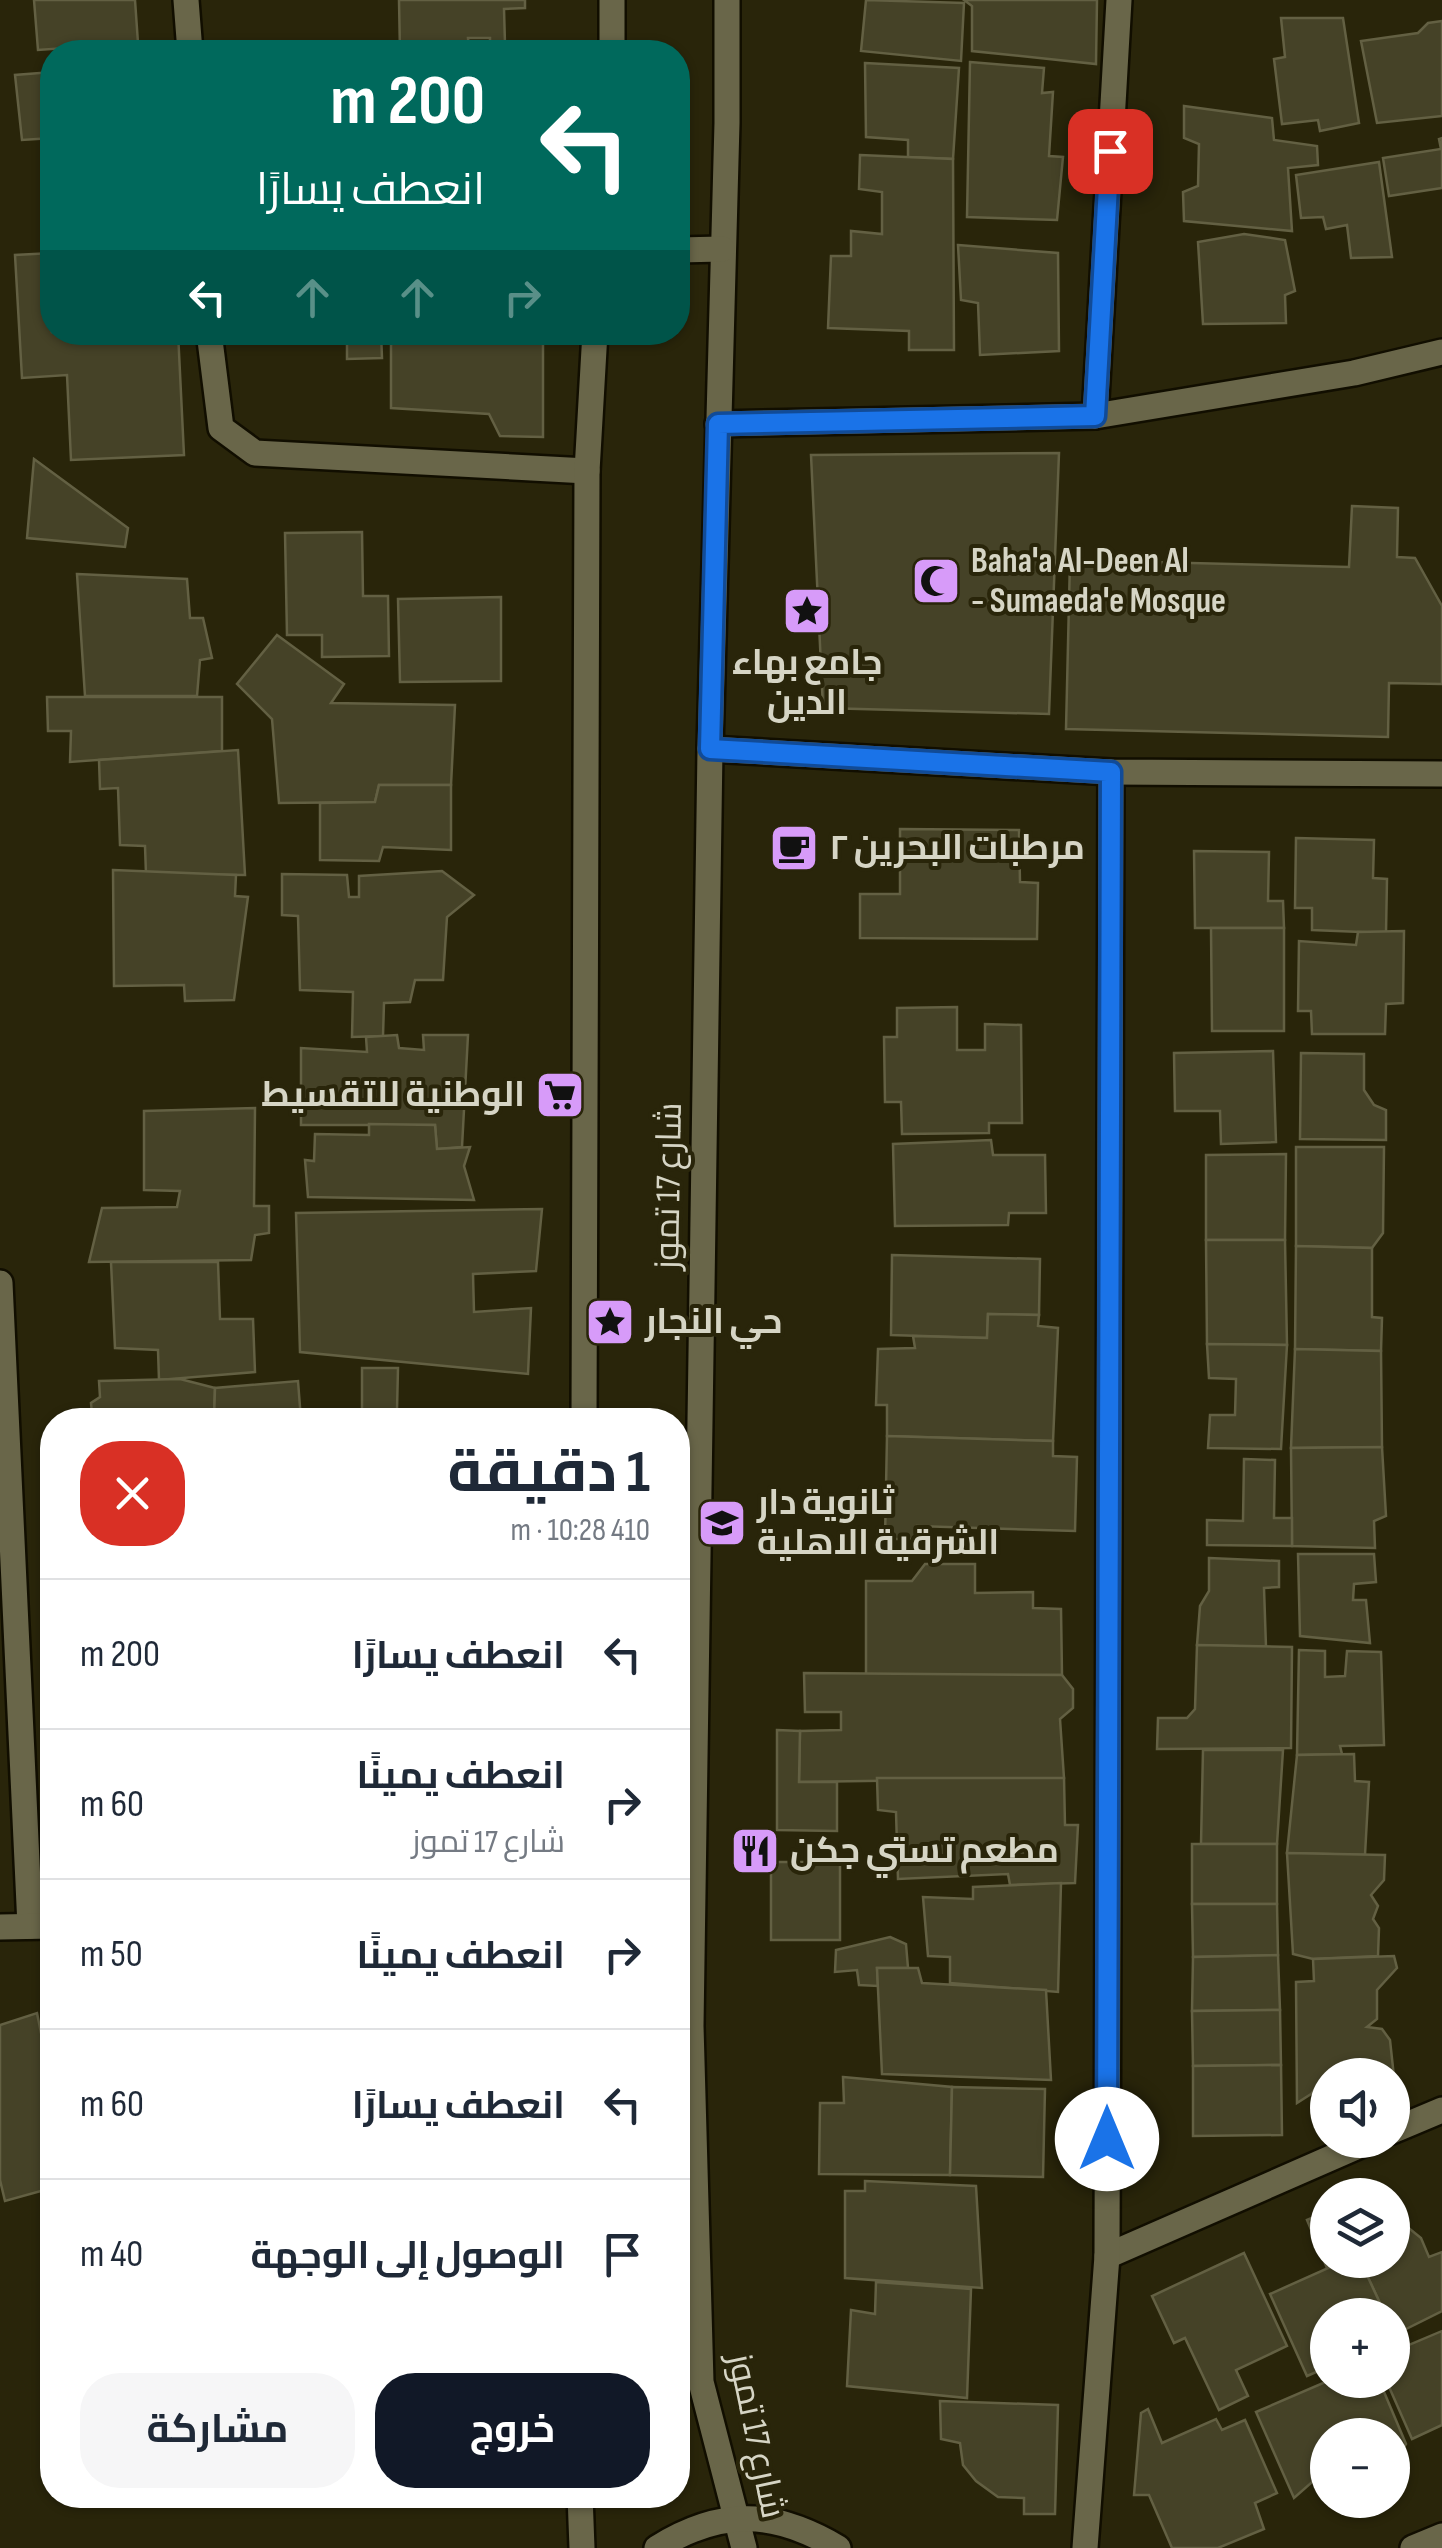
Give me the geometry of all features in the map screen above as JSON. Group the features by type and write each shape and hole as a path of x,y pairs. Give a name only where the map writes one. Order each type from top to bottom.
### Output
{"street":[{"path":"186,0 189,40"},
{"path":"612,0 612,40"},
{"name":"شارع 17 تموز","path":"727,0 728,123 710,749 691,2026 701,2382 744,2548"},
{"path":"1095,416 1119,0"},
{"path":"690,250 722,249"},
{"path":"211,345 221,428 255,453 587,470"},
{"path":"584,1408 587,470 595,345"},
{"path":"718,424 1095,416 1354,374 1442,352"},
{"path":"710,749 1111,772 1442,774"},
{"path":"1085,2548 1107,2256 1111,772"},
{"path":"0,1283 40,1895"},
{"path":"0,1927 40,1926"},
{"path":"1410,2123 1442,2110"},
{"path":"1107,2256 1331,2158"},
{"path":"580,2508 582,2548"},
{"path":"657,2548 707,2523 738,2517 802,2529 838,2548"},
{"path":"1413,2548 1442,2536"}],"building":[{"path":"34,0 135,0 138,40 40,40 38,50"},
{"path":"399,0 525,0 525,8 504,9 505,40 400,40"},
{"path":"866,0 964,3 961,61 861,51"},
{"path":"964,0 1097,0 1096,64 972,51 972,6"},
{"path":"1281,18 1343,18 1359,123 1320,131 1318,120 1282,124 1274,59 1285,57"},
{"path":"1442,21 1442,116 1377,123 1361,41 1418,33 1428,23"},
{"path":"970,62 1044,68 1042,93 1053,92 1049,156 1063,157 1057,220 967,217"},
{"path":"865,63 959,68 953,159 908,157 908,140 866,137"},
{"path":"40,73 40,139 22,140 15,75"},
{"path":"1184,106 1272,118 1274,140 1317,146 1318,165 1288,168 1292,231 1184,221 1183,192 1198,186 1199,144 1184,138"},
{"path":"1442,138 1442,188 1389,196 1383,158 1441,149"},
{"path":"860,155 953,159 954,350 909,350 909,331 828,328 831,256 851,256 851,231 882,234 882,192 859,189"},
{"path":"1379,162 1392,257 1351,258 1347,225 1326,229 1323,217 1301,218 1296,175"},
{"path":"1244,234 1285,240 1295,291 1285,295 1286,323 1203,324 1198,242"},
{"path":"958,245 1058,253 1059,351 980,355 978,303 961,300"},
{"path":"40,254 40,345 179,345 184,455 71,460 67,375 22,378 15,255"},
{"path":"347,345 382,345 382,358 347,359"},
{"path":"391,345 543,345 543,437 500,436 489,414 391,408"},
{"name":"Baha'a Al-Deen Al - Sumaeda'e Mosque","path":"1059,453 1049,714 823,708 811,455"},
{"path":"34,459 128,528 125,547 27,538"},
{"path":"1352,506 1398,508 1397,557 1415,558 1442,606 1442,684 1389,683 1388,737 1066,729 1070,560 1349,567"},
{"path":"362,532 363,596 388,596 389,656 322,657 322,635 287,635 285,533"},
{"path":"77,574 187,579 190,618 203,618 212,658 200,660 197,696 85,696"},
{"path":"501,597 501,681 400,682 398,599"},
{"path":"277,635 344,684 331,703 455,705 451,785 379,785 375,802 279,803 272,719 237,684"},
{"path":"47,697 222,697 222,751 70,762 71,731 48,731"},
{"path":"238,750 245,875 146,874 145,846 120,845 118,788 100,789 99,760"},
{"path":"379,785 451,785 451,850 383,847 379,861 320,860 320,803 375,802"},
{"path":"900,829 1019,830 1020,882 1038,883 1037,939 860,938 860,894 900,894"},
{"path":"1296,838 1374,840 1373,878 1387,879 1386,933 1312,930 1312,908 1295,908"},
{"path":"1194,851 1269,852 1268,901 1283,901 1284,928 1195,928"},
{"path":"113,870 236,875 235,896 248,897 234,1000 185,1001 184,985 114,986"},
{"path":"442,871 474,895 447,917 443,980 415,980 410,1002 384,1003 383,1036 352,1037 353,992 300,990 298,916 282,915 282,874 347,875 349,897 359,897 359,876"},
{"path":"1211,928 1284,928 1284,1031 1212,1031"},
{"path":"1404,931 1403,1003 1386,1004 1385,1034 1312,1034 1311,1011 1298,1011 1299,941 1356,945 1358,932"},
{"path":"957,1007 957,1050 985,1050 985,1024 1021,1025 1022,1123 989,1123 989,1133 902,1134 901,1102 885,1102 884,1037 897,1037 897,1008"},
{"path":"397,1035 399,1048 424,1050 423,1035 468,1035 462,1147 437,1149 435,1125 301,1125 301,1048 367,1052 366,1037"},
{"path":"1273,1051 1276,1142 1221,1144 1220,1111 1175,1111 1174,1053"},
{"path":"1301,1053 1364,1054 1364,1090 1374,1105 1386,1110 1386,1140 1300,1139"},
{"path":"255,1108 254,1206 269,1206 269,1233 255,1235 251,1260 89,1262 102,1208 177,1207 180,1191 144,1190 144,1111"},
{"path":"369,1124 435,1125 437,1149 470,1147 464,1166 474,1200 308,1197 305,1160 314,1161 315,1134 369,1135"},
{"path":"991,1140 993,1155 1045,1155 1046,1213 1009,1213 1008,1225 895,1226 893,1144"},
{"path":"1296,1147 1384,1147 1383,1233 1372,1248 1296,1246"},
{"path":"1286,1154 1285,1240 1206,1240 1206,1155"},
{"path":"542,1209 536,1271 473,1274 474,1312 531,1308 528,1374 300,1352 296,1213"},
{"path":"1206,1240 1285,1240 1287,1345 1207,1344"},
{"path":"1296,1246 1372,1248 1372,1317 1382,1318 1381,1351 1295,1349"},
{"path":"892,1255 1040,1259 1039,1315 988,1314 987,1338 891,1335"},
{"path":"111,1262 218,1262 220,1319 253,1319 255,1372 159,1380 158,1350 115,1348"},
{"path":"988,1314 1039,1315 1038,1326 1058,1328 1053,1441 887,1436 887,1405 876,1405 878,1349 915,1348 913,1336 987,1338"},
{"path":"1207,1344 1287,1345 1281,1449 1208,1448 1210,1415 1235,1415 1236,1379 1209,1378"},
{"path":"1295,1349 1381,1351 1382,1447 1291,1448"},
{"path":"362,1368 398,1368 397,1408 362,1408"},
{"path":"180,1379 215,1388 214,1408 91,1408 91,1403 100,1397 99,1381"},
{"path":"298,1381 300,1408 214,1408 215,1388"},
{"path":"887,1436 1053,1441 1053,1456 1077,1457 1075,1531 917,1526 917,1539 885,1539"},
{"path":"1382,1447 1386,1516 1374,1521 1375,1548 1292,1546 1291,1448"},
{"path":"1244,1459 1275,1460 1274,1518 1292,1518 1292,1546 1207,1545 1207,1520 1243,1521"},
{"path":"1298,1554 1374,1554 1376,1582 1354,1584 1353,1600 1366,1600 1370,1643 1300,1636"},
{"path":"1209,1558 1279,1561 1279,1587 1264,1588 1266,1647 1197,1645 1200,1606 1209,1591"},
{"path":"925,1564 975,1564 975,1593 1033,1592 1033,1608 1061,1609 1062,1675 866,1675 866,1581 912,1581"},
{"path":"1197,1645 1292,1647 1291,1748 1157,1749 1158,1718 1187,1718 1195,1709"},
{"path":"1299,1650 1325,1651 1325,1677 1345,1676 1347,1651 1381,1652 1384,1745 1340,1746 1342,1754 1297,1755"},
{"path":"804,1673 1062,1675 1073,1689 1073,1708 1060,1719 1064,1778 799,1782 800,1731 841,1730 841,1712 805,1712"},
{"path":"777,1730 800,1731 799,1782 837,1782 837,1831 777,1830"},
{"path":"1203,1750 1283,1750 1277,1844 1201,1844"},
{"path":"1354,1754 1355,1781 1369,1782 1365,1855 1287,1853 1297,1755"},
{"path":"877,1778 1064,1778 1065,1825 1078,1825 1075,1883 1010,1885 1008,1874 898,1879 896,1812 878,1810"},
{"path":"1192,1844 1277,1844 1277,1904 1192,1904"},
{"path":"1287,1853 1385,1855 1384,1880 1371,1895 1378,1906 1373,1919 1379,1928 1378,1956 1313,1959 1293,1954"},
{"path":"771,1862 840,1862 840,1940 771,1940"},
{"path":"1061,1883 1058,1992 950,1983 950,1957 928,1956 923,1897 973,1899 973,1887"},
{"path":"1192,1904 1277,1904 1278,1955 1193,1957"},
{"path":"890,1937 906,1944 908,1968 877,1968 878,1986 859,1985 857,1970 835,1972 836,1950"},
{"path":"1278,1955 1280,2010 1192,2011 1193,1957"},
{"path":"1394,1956 1397,1968 1377,1990 1377,2019 1367,2027 1382,2029 1390,2040 1392,2058 1310,2058 1310,2095 1297,2103 1296,1982 1314,1981 1313,1959"},
{"path":"877,1968 918,1968 922,1983 1046,1990 1051,2080 882,2074"},
{"path":"1280,2010 1281,2065 1193,2066 1192,2011"},
{"path":"37,2013 40,2028 40,2191 5,2201 0,2180 0,2025"},
{"path":"1281,2065 1282,2135 1193,2136 1193,2066"},
{"path":"843,2077 952,2087 950,2175 819,2174 820,2103 844,2103"},
{"path":"952,2087 1045,2089 1043,2177 950,2175"},
{"path":"865,2181 976,2186 982,2288 845,2278 845,2191 865,2191"},
{"path":"1410,2229 1421,2238 1429,2257 1442,2252 1442,2311 1410,2327 1410,2298 1378,2298 1368,2278 1410,2278"},
{"path":"1244,2253 1287,2346 1236,2370 1248,2396 1219,2410 1185,2338 1174,2343 1152,2296"},
{"path":"1310,2276 1368,2278 1378,2298 1310,2298 1307,2376 1270,2294"},
{"path":"876,2282 971,2289 967,2398 847,2386 851,2310 875,2314"},
{"path":"1442,2331 1442,2425 1412,2439 1410,2418 1403,2418 1394,2398 1410,2398 1410,2344"},
{"path":"1310,2389 1310,2398 1387,2398 1395,2418 1310,2418 1310,2484 1294,2498 1256,2412"},
{"path":"940,2401 1058,2405 1055,2514 1024,2514 1024,2498 998,2497 976,2481 963,2465 960,2443 941,2439"},
{"path":"1148,2409 1162,2443 1216,2419 1222,2430 1245,2420 1277,2493 1255,2503 1264,2529 1218,2548 1172,2548 1149,2495 1134,2495 1141,2413"}],"place":[{"name":"Baha'a Al-Deen Al - Sumaeda'e Mosque","path":"936,581"},
{"name":"جامع بهاء الدين","path":"807,611"},
{"name":"مرطبات البحرين ٢","path":"794,848"},
{"name":"الوطنية للتقسيط","path":"560,1095"},
{"name":"حي النجار","path":"610,1322"},
{"name":"ثانوية دار الشرقية الاهلية","path":"722,1523"},
{"name":"مطعم تستي جكن","path":"755,1851"}],"route":[{"path":"1107,2139 1111,772 710,749 718,424 1095,416 1110,151"}]}
